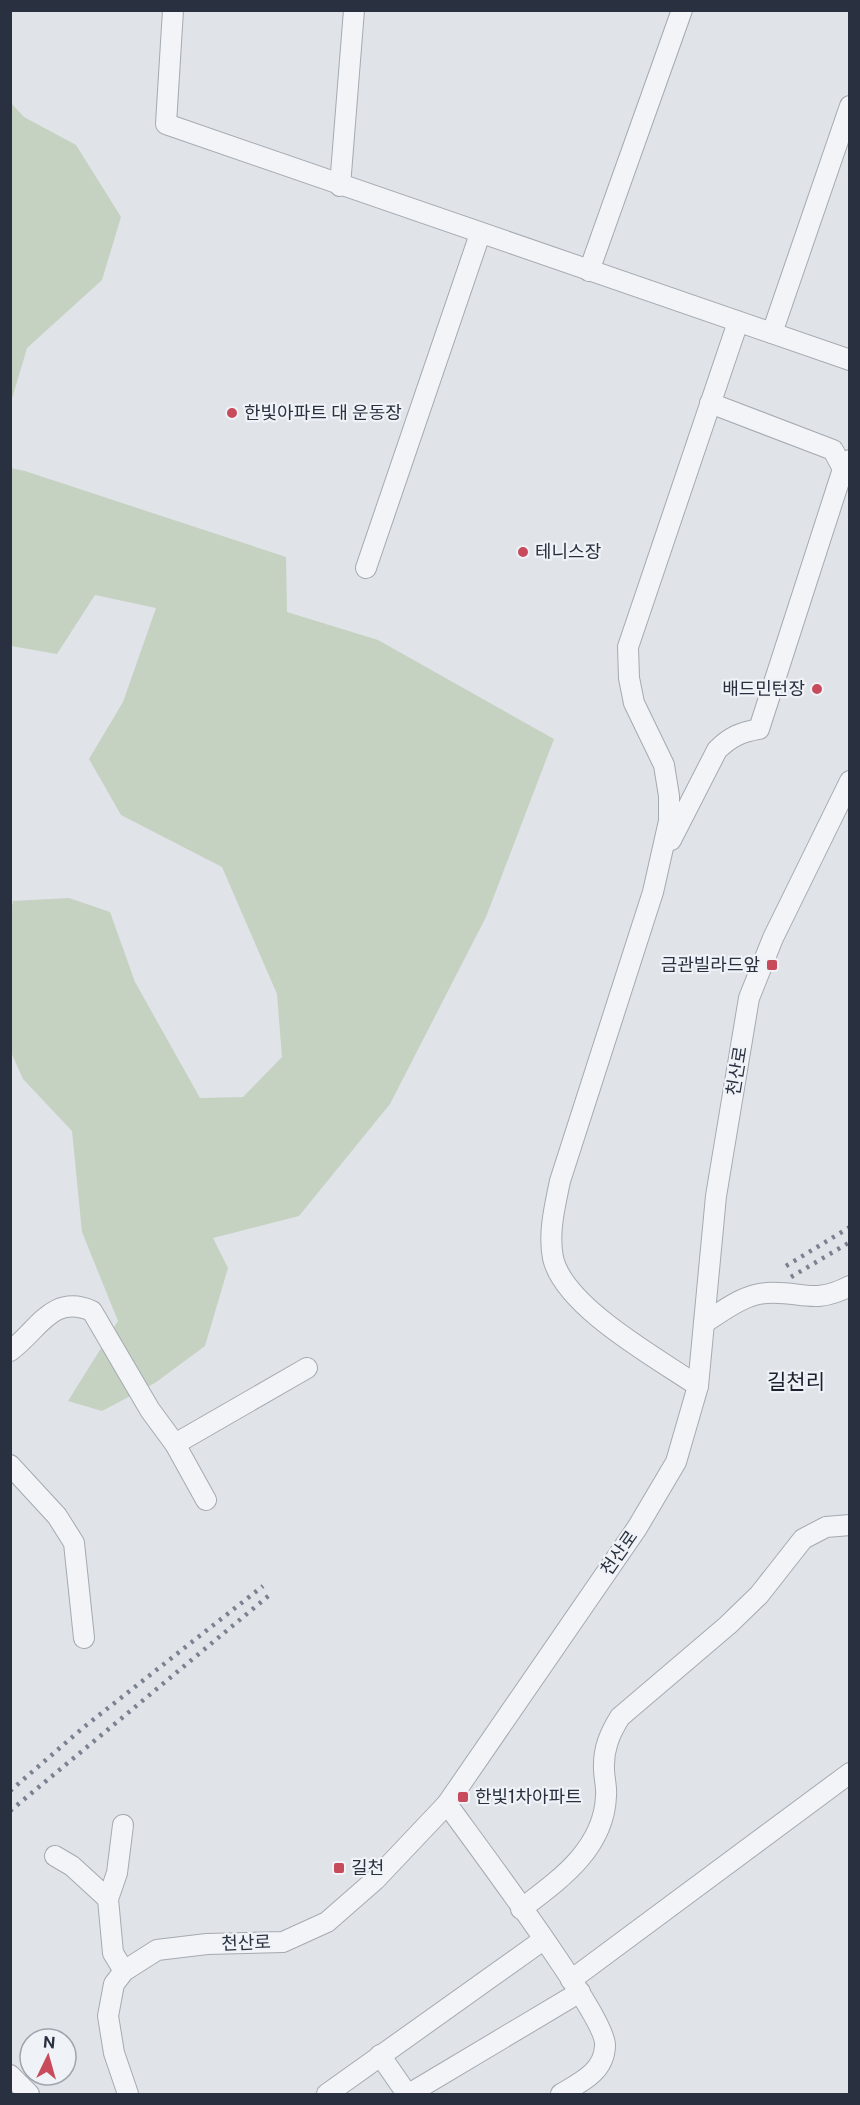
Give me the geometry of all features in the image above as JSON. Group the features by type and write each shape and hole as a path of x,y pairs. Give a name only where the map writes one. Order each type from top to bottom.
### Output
{"street":[{"path":"173,10 166,124 849,360"},
{"path":"340,186 354,10"},
{"path":"590,271 682,10"},
{"path":"772,333 849,106"},
{"path":"366,568 480,234"},
{"path":"698,1386 585,1307 560,1276 553,1258 552,1240 553,1215 560,1181 663,856 669,821 669,796 664,765 634,703 629,678 628,647 738,322"},
{"path":"663,856 717,750 728,739 741,732 759,729 846,465 833,450 710,403"},
{"name":"천산로","path":"124,1971 157,1950 207,1944 283,1941 327,1922 375,1880 447,1804 637,1528 676,1462 698,1386 716,1196 749,998 773,938 849,781"},
{"path":"704,1323 750,1296 768,1293 816,1298 831,1296 849,1286"},
{"path":"10,1351 45,1318 63,1306 78,1305 92,1311 150,1410 175,1444 206,1500"},
{"path":"175,1444 307,1368"},
{"path":"10,1465 57,1516 74,1543 84,1638"},
{"path":"521,1909 562,1878 580,1860 595,1836 604,1815 607,1794 603,1766 608,1736 620,1717 728,1625 759,1595 803,1539 826,1527 849,1525"},
{"path":"380,2055 408,2094 576,1986 849,1773"},
{"path":"447,1804 576,1986 606,2043 603,2059 596,2072 561,2094"},
{"path":"123,1825 117,1873 108,1899 113,1953 124,1971 114,1984 108,2016 114,2053 128,2094"},
{"path":"55,1856 72,1866 108,1899"},
{"path":"327,2094 543,1940"},
{"path":"10,2075 29,2094"}],"green space":[{"path":"11,103 24,117 76,145 121,217 102,280 27,348 11,402"},
{"path":"10,468 286,557 287,612 378,640 554,739 486,917 390,1104 299,1216 213,1238 228,1268 205,1346 155,1383 102,1411 68,1401 118,1321 82,1232 72,1131 23,1079 11,1052 10,916 13,901 69,898 110,912 135,982 200,1098 243,1097 282,1057 277,994 222,867 121,815 89,759 123,702 156,608 95,595 57,654 11,646"}],"railway":[{"path":"786,1266 850,1227"},
{"path":"791,1277 850,1242"},
{"path":"10,1791 84,1727 263,1586"},
{"path":"10,1811 272,1593"}],"place":[{"name":"한빛아파트 대 운동장","path":"232,413"},
{"name":"테니스장","path":"523,552"},
{"name":"배드민턴장","path":"817,689"},
{"name":"금관빌라드앞","path":"772,965"},
{"name":"한빛1차아파트","path":"463,1797"},
{"name":"길천","path":"339,1868"}],"district":[{"name":"길천리","path":"796,1382"}]}
